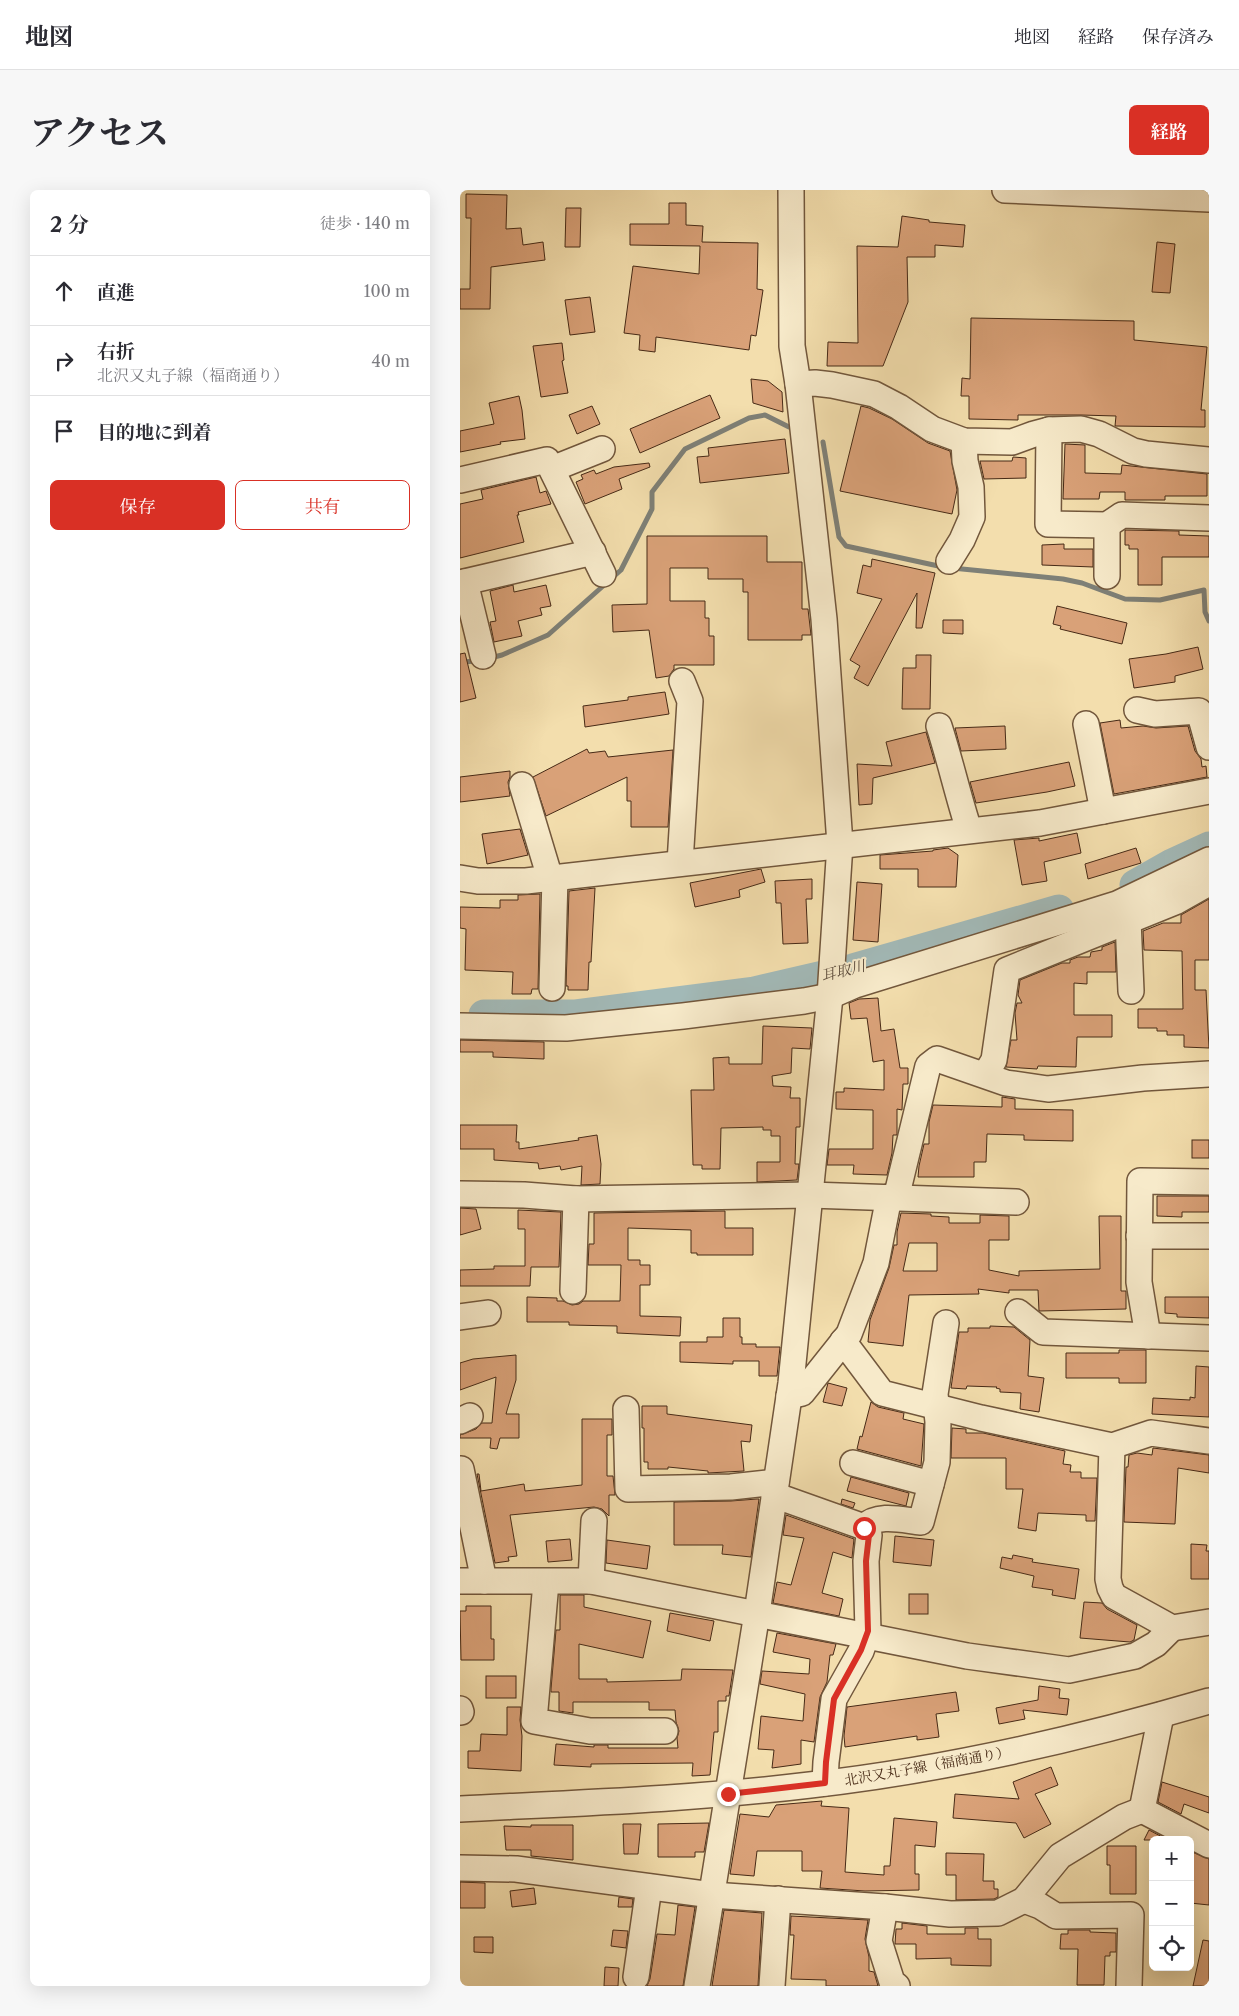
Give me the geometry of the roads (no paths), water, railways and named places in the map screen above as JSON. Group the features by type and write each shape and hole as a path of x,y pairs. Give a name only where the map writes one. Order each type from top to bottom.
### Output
{"street":[{"path":"698,1986 789,1396 830,994 840,844 824,619 798,384 792,346 791,190"},
{"path":"1005,190 1098,192 1209,199"},
{"path":"798,384 832,385 874,394 899,407 932,429 964,441 1012,442 1049,430 1081,430 1099,434 1139,453 1209,460"},
{"path":"1049,430 1048,524 1107,524 1122,515 1209,518"},
{"path":"949,560 962,540 972,516 971,486 965,461 964,441"},
{"path":"552,469 602,449"},
{"path":"460,480 547,460 598,563 462,582 483,656"},
{"path":"1107,524 1108,576"},
{"path":"680,863 690,701 682,681"},
{"path":"1137,710 1155,714 1200,711 1209,747"},
{"path":"1086,724 1103,811"},
{"path":"939,726 969,830"},
{"path":"522,785 552,878 552,988"},
{"path":"460,878 503,882 552,878 840,844 1040,823 1209,791"},
{"path":"460,1026 566,1028 745,1010 830,994 1117,904 1209,860"},
{"path":"985,1075 994,1060 1007,970 1175,902 1209,883"},
{"path":"1128,920 1130,991"},
{"path":"789,1396 802,1393 849,1334 876,1262 928,1066 937,1059 1006,1083 1048,1089 1143,1078 1209,1074"},
{"path":"1148,1336 1139,1282 1140,1181 1209,1182"},
{"path":"460,1194 524,1195 576,1199 810,1195 1016,1202"},
{"path":"573,1290 576,1199"},
{"path":"1139,1236 1209,1236"},
{"path":"1018,1312 1043,1332 1209,1338"},
{"path":"460,1317 488,1313"},
{"path":"864,1528 868,1524 882,1518 920,1522 937,1462 938,1422 935,1394 946,1323"},
{"path":"844,1341 882,1393 1112,1446 1151,1433 1209,1440"},
{"path":"626,1409 628,1489 775,1488 864,1528 869,1535 866,1561 868,1631 861,1650 834,1699 825,1783"},
{"path":"1112,1446 1108,1580 1110,1588 1114,1596 1172,1628"},
{"path":"853,1463 931,1484"},
{"path":"461,1469 472,1581 591,1581 966,1656 1069,1670 1135,1656 1156,1644 1172,1628 1209,1622"},
{"path":"591,1581 594,1521"},
{"path":"546,1582 534,1721 590,1731 665,1731"},
{"name":"北沢又丸子線（福商通り）","path":"460,1809 728,1794 825,1783 981,1758 1063,1740 1209,1701"},
{"path":"1142,1810 1161,1715"},
{"path":"460,1868 516,1869 712,1895 884,1907 950,1914 998,1913 1024,1900 1060,1856 1124,1817 1142,1810 1209,1845"},
{"path":"636,1976 649,1887"},
{"path":"772,1986 778,1899"},
{"path":"1024,1900 1040,1906 1056,1916 1131,1916 1129,1986"},
{"path":"884,1907 879,1942 892,1982 897,1986"}],"waterway":[{"path":"490,658 502,655 548,635 621,570 652,509 652,492 685,449 749,418 765,415 789,427"},
{"path":"823,442 839,537 846,546 943,567"},
{"path":"952,568 1063,579 1082,583 1125,599 1160,600 1204,590 1205,612 1209,621"},
{"path":"460,662 479,661"},
{"name":"耳取川","path":"1135,885 1172,864 1209,847"},
{"name":"耳取川","path":"484,1015 574,1015 754,992 853,969 1059,910"}]}
